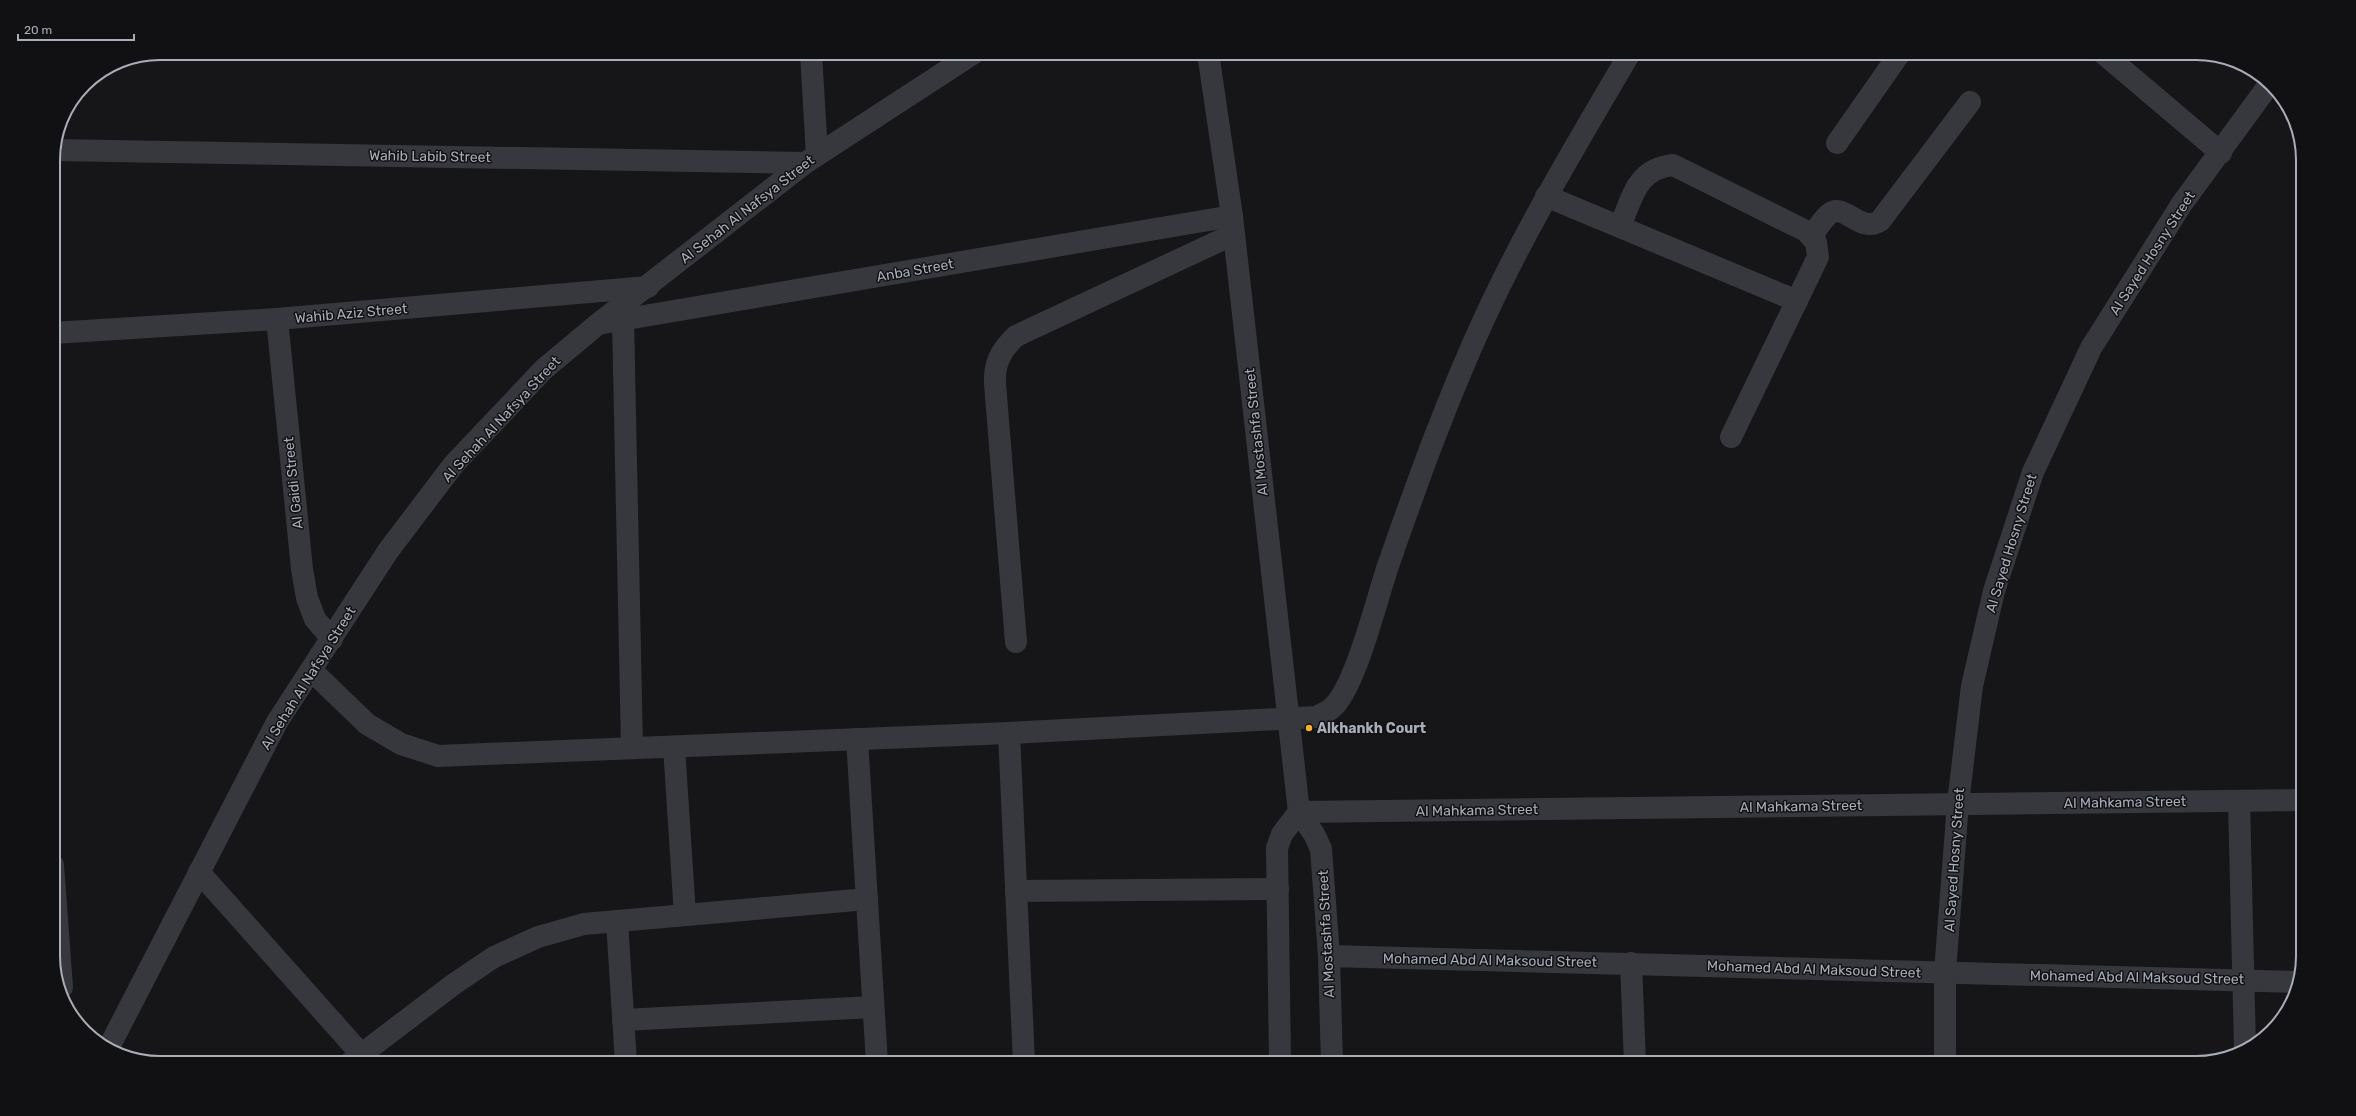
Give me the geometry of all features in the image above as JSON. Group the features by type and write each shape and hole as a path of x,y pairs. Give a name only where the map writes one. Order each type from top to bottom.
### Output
{"street":[{"path":"811,60 811,159"},
{"name":"Al Sehah Al Nafsya Street","path":"111,1043 277,722 388,551 454,464 544,369 598,324 811,159 963,60"},
{"name":"Al Mostashfa Street","path":"1209,60 1233,225 1289,718 1298,812 1314,834 1321,849 1329,956 1332,1056"},
{"path":"311,670 367,724 401,744 438,756 1009,733 1316,717 1332,708 1345,691 1354,672 1382,582 1448,404 1485,317 1546,196 1626,60"},
{"path":"1837,144 1895,60"},
{"path":"2111,60 2221,153"},
{"name":"Al Sayed Hosny Street","path":"1945,1056 1945,972 1958,804 1972,686 1992,599 2033,472 2091,348 2181,205 2221,153 2266,88"},
{"path":"1812,236 1830,213 1835,211 1845,212 1862,223 1875,224 1880,221 1970,102"},
{"name":"Wahib Labib Street","path":"60,150 811,159"},
{"path":"1620,226 1641,179 1650,171 1673,165 1806,231 1816,242 1818,257 1731,437"},
{"path":"1546,196 1797,301"},
{"path":"1016,642 994,370 998,357 1006,345 1016,336 1233,225"},
{"name":"Anba Street","path":"598,324 622,319 1233,225"},
{"name":"Wahib Aziz Street","path":"60,333 277,319 648,286"},
{"name":"Al Gaidi Street","path":"277,319 302,569 307,598 315,619 332,639"},
{"path":"622,319 632,748"},
{"path":"1009,733 1024,1056"},
{"path":"857,739 876,1056"},
{"path":"674,747 685,915"},
{"name":"Al Mahkama Street","path":"1298,812 2296,800"},
{"path":"2239,801 2245,1043"},
{"path":"1280,1056 1277,848 1282,834 1298,812"},
{"path":"199,872 352,1056"},
{"path":"1016,891 1278,889"},
{"path":"359,1056 454,984 494,958 538,937 584,924 617,920 867,898"},
{"path":"617,920 626,1056"},
{"name":"Mohamed Abd Al Maksoud Street","path":"1329,956 2293,982"},
{"path":"1632,963 1635,1056"},
{"path":"623,1020 873,1007"}],"place":[{"name":"Alkhankh Court","path":"1309,728"}]}
